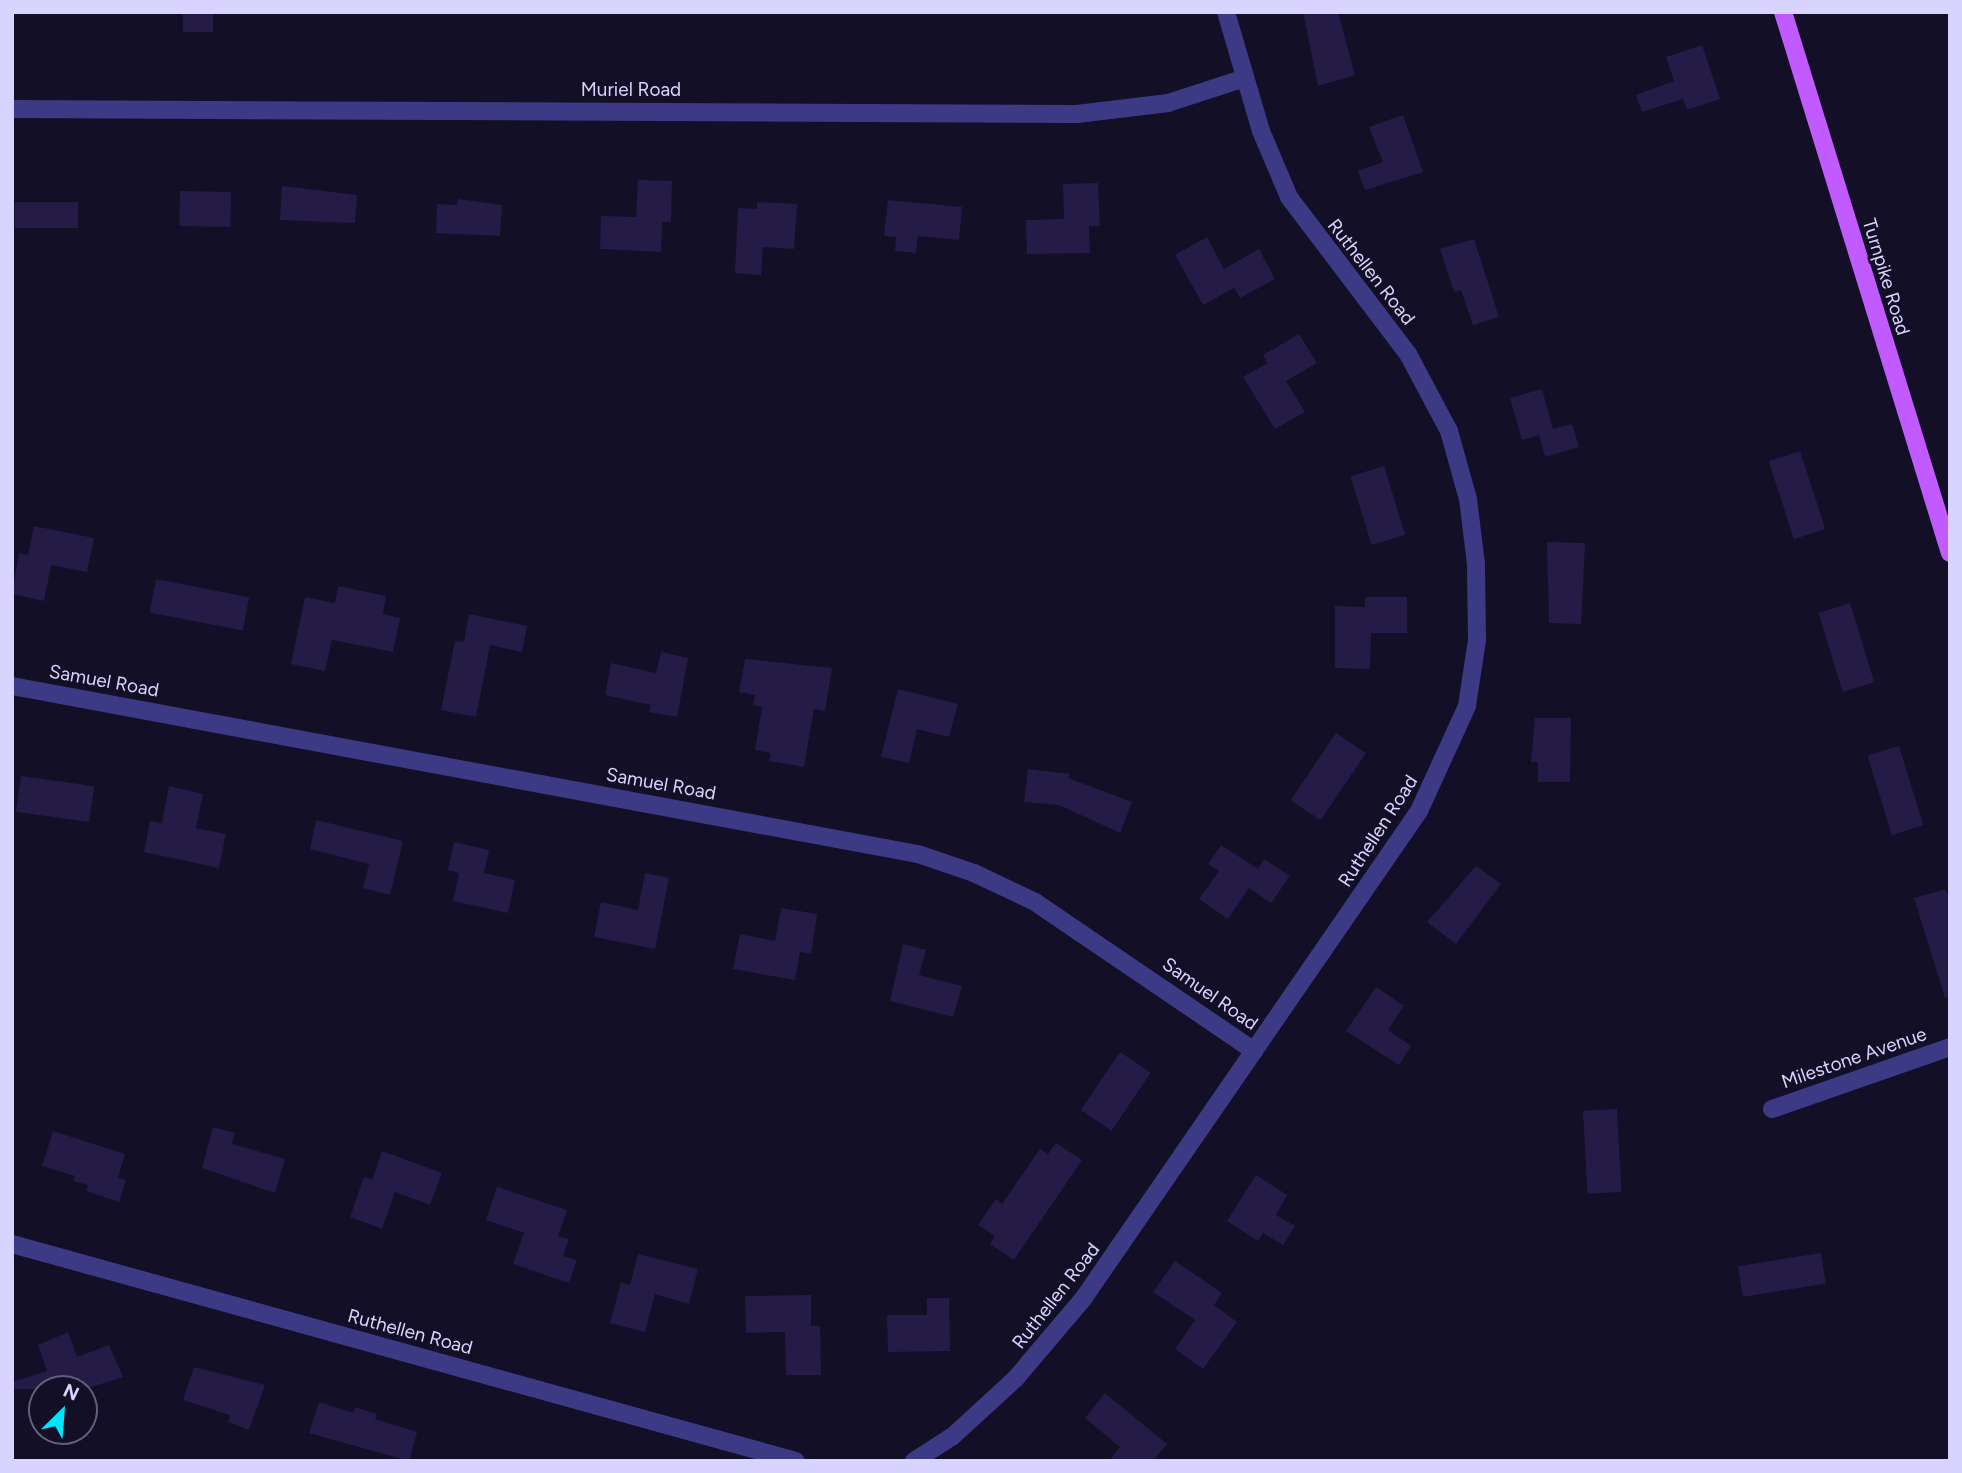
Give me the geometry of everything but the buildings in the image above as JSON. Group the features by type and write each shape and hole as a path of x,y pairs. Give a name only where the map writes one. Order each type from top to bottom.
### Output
{"main road":[{"name":"Turnpike Road","path":"1783,12 1950,554"}],"street":[{"name":"Ruthellen Road","path":"914,1461 953,1436 1060,1329 1254,1051 1436,781 1467,706 1475,670 1478,607 1473,529 1449,431 1408,354 1289,197 1274,169 1226,12"},
{"name":"Muriel Road","path":"12,109 1077,114 1168,103 1245,78"},
{"name":"Samuel Road","path":"12,686 918,854 974,873 1035,902 1254,1051"},
{"name":"Milestone Avenue","path":"1772,1109 1950,1047"},
{"name":"Ruthellen Road","path":"12,1244 796,1461"}]}
